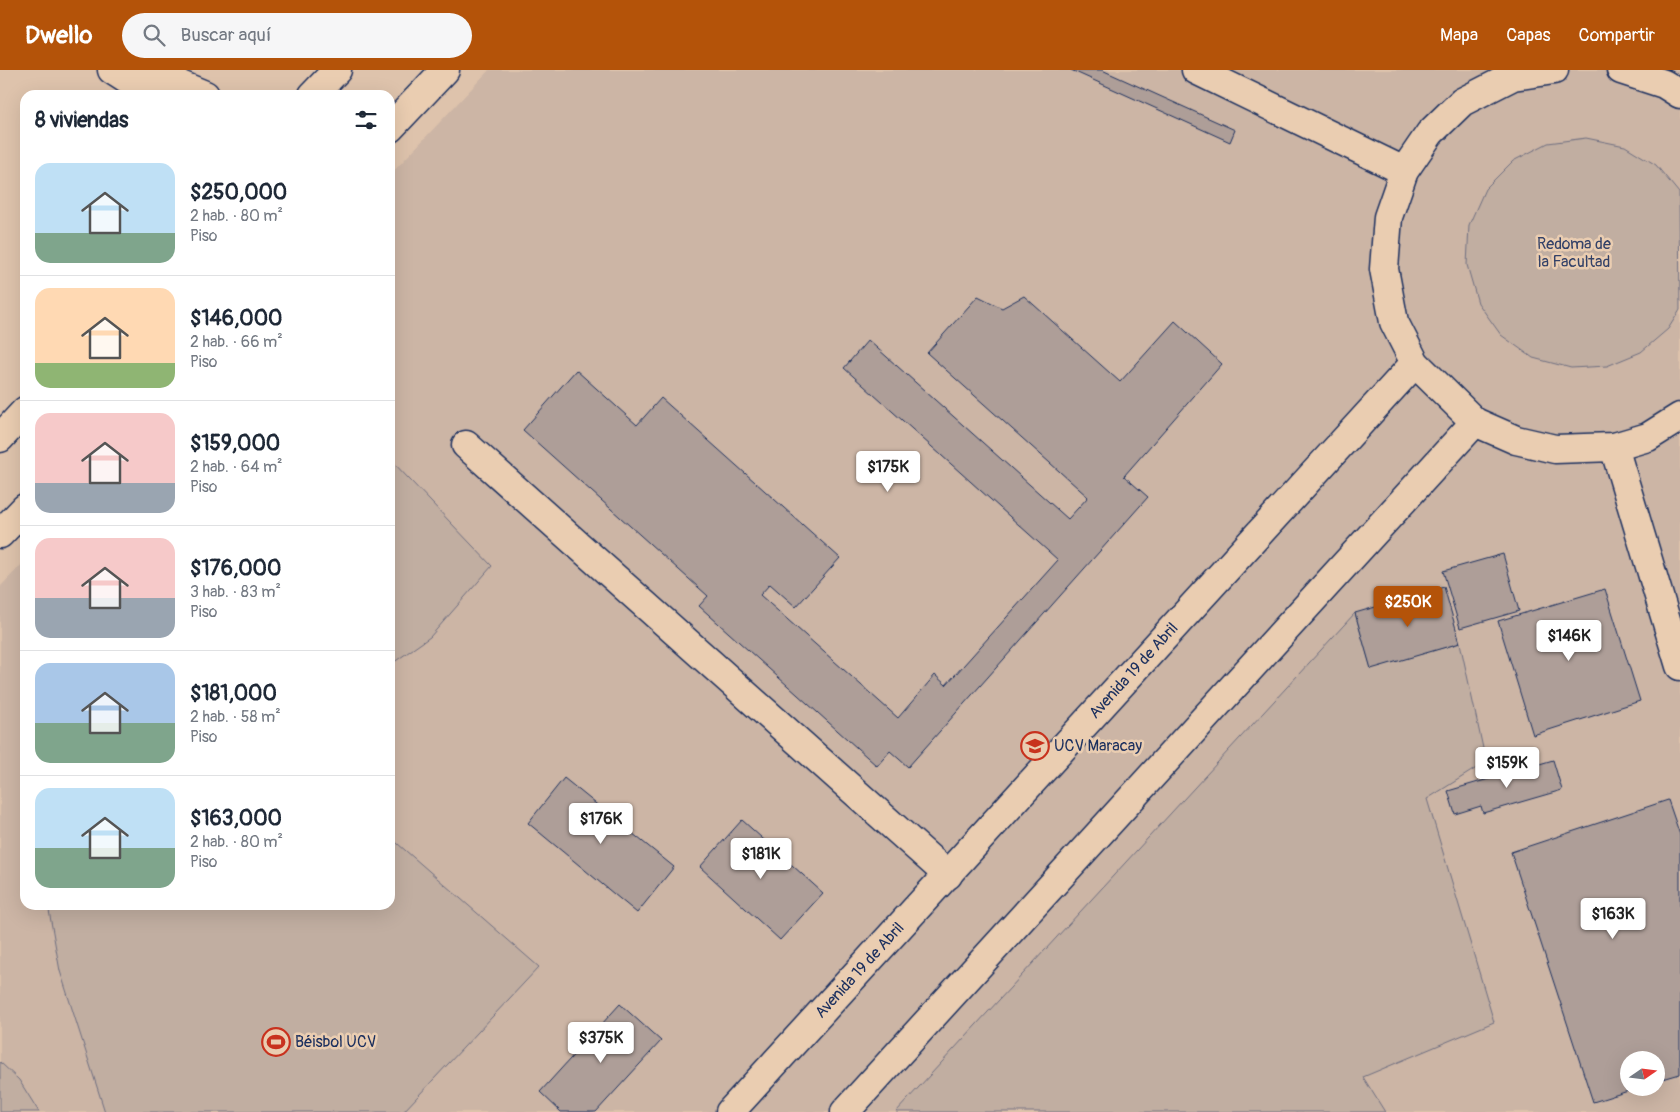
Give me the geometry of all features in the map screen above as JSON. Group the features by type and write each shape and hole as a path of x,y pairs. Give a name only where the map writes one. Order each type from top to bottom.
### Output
{"main road":[{"path":"112,70 143,90"},
{"path":"137,70 154,74 193,90"},
{"path":"395,123 445,70"},
{"path":"1196,70 1404,171"},
{"path":"1554,70 1512,73 1462,102 1430,133 1404,171 1388,217 1384,269 1394,322 1415,363 1475,422 1516,440 1555,449 1614,446 1648,436 1680,417"},
{"path":"1621,70 1664,84 1680,94"},
{"name":"Avenida 19 de Abril","path":"730,1112 1415,363"},
{"path":"0,438 20,416"},
{"path":"845,1112 1475,422"},
{"path":"466,445 948,875"},
{"path":"1614,446 1680,666"},
{"path":"0,534 20,513"}],"shaded area":[{"name":"UCV Maracay","path":"489,70 1680,70 1680,1112 0,1112 0,587 20,566 20,910 395,910 395,170"}],"green space":[{"name":"Redoma de la Facultad","path":"1586,138 1625,146 1656,165 1679,193 1680,310 1668,329 1641,352 1607,366 1571,368 1533,358 1501,335 1478,303 1467,265 1469,225 1485,189 1513,161 1548,143"},
{"path":"395,464 492,566 430,637 395,662"},
{"path":"1355,613 1371,668 1460,643 1486,762 1427,799 1494,1022 1363,1077 1385,1112 896,1112"},
{"name":"Béisbol UCV","path":"395,841 539,967 403,1112 105,1112 60,971 49,910 395,910"},
{"path":"0,1062 19,1080 39,1112 0,1112"}],"building":[{"path":"1071,70 1102,70 1235,130 1230,142"},
{"path":"978,296 1002,308 1024,296 1120,382 1175,321 1222,364 1124,476 1148,497 908,767 890,751 877,766 699,606 708,596 523,430 576,370 637,425 661,398 840,558 796,607 770,584 760,595 898,718 935,675 946,685 1058,560 844,368 868,340 1068,519 1088,497 927,353"},
{"path":"1503,554 1519,611 1460,628 1443,571"},
{"path":"1444,587 1460,643 1371,669 1355,613"},
{"path":"1605,589 1640,701 1533,735 1498,621"},
{"path":"1553,760 1562,790 1483,813 1481,806 1455,814 1448,791"},
{"path":"564,778 674,867 637,913 528,823"},
{"path":"1668,800 1680,835 1680,1074 1665,1078 1665,1051 1620,1051 1620,1094 1593,1102 1511,852"},
{"path":"742,820 823,893 780,940 700,867"},
{"path":"620,1004 661,1041 596,1112 561,1112 540,1092"}],"place":[{"name":"UCV Maracay","path":"1035,746"},
{"name":"Béisbol UCV","path":"276,1042"}]}
